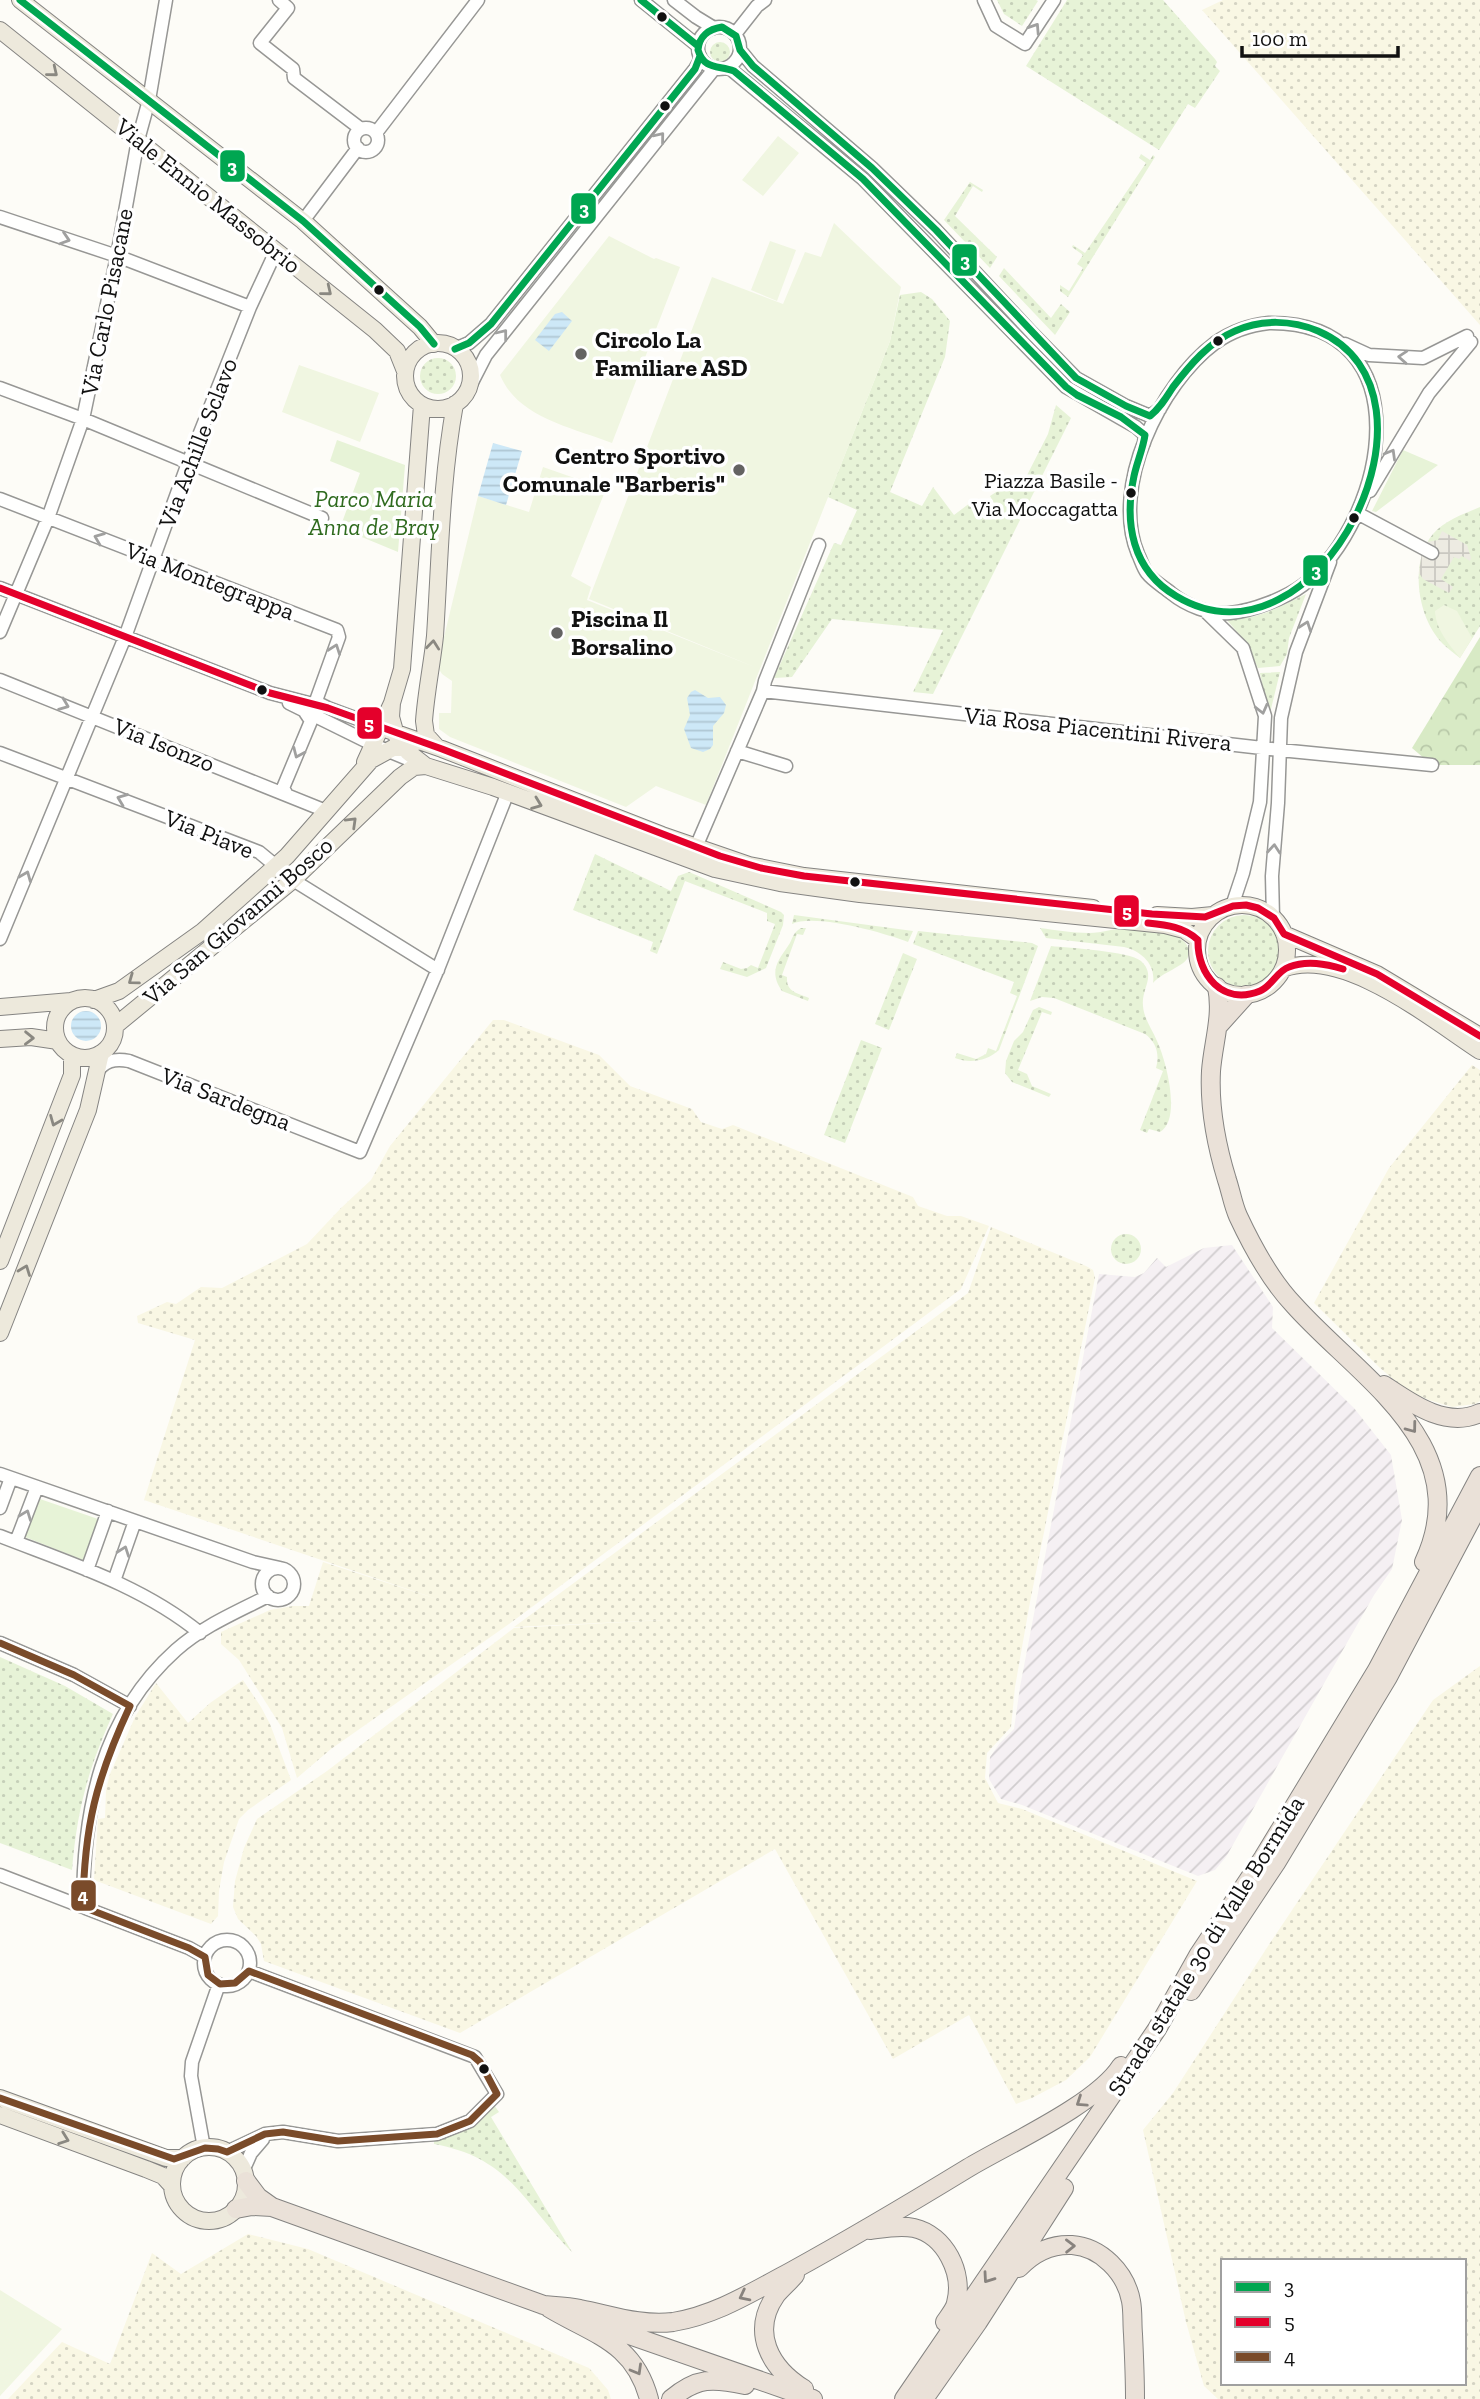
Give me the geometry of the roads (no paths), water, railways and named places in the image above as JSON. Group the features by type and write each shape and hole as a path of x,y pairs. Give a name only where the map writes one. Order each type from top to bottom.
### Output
{"highway":[{"path":"1217,987 1219,1025 1212,1069 1212,1112 1216,1144 1237,1214 1261,1259 1292,1304 1368,1375 1423,1410 1447,1417 1474,1416 1480,1413"},
{"path":"1219,1025 1246,995"},
{"path":"1368,1375 1417,1434 1432,1467 1437,1486 1436,1525 1431,1547 1404,1603 1404,1620"},
{"name":"Strada statale 30 di Valle Bormida","path":"919,2391 1157,2029 1199,1954 1263,1858 1377,1670 1480,1476"},
{"name":"Strada statale 30 di Valle Bormida","path":"904,2399 919,2391 996,2294 1212,1957 1276,1864 1388,1676 1480,1503"},
{"path":"1462,1538 1475,1528 1480,1520"},
{"path":"543,2305 577,2308 630,2321 671,2322 719,2309 804,2264 1094,2093 1117,2073 1179,1976 1199,1954"},
{"path":"245,2176 258,2197 272,2207 543,2305 816,2399"},
{"path":"236,2210 252,2206 272,2207"},
{"path":"860,2232 898,2227 914,2228 927,2233 940,2244 956,2269 959,2288 956,2305 914,2370 919,2391"},
{"path":"996,2294 1026,2260 1040,2250 1065,2245 1082,2246 1114,2266 1125,2281 1131,2301 1135,2399"},
{"path":"804,2264 776,2295 768,2311 766,2346 773,2362 783,2374 816,2399"},
{"path":"543,2305 594,2331 629,2356 641,2375 649,2399"},
{"path":"671,2399 697,2382 712,2379 806,2399"}],"main road":[{"name":"Viale Ennio Massobrio","path":"20,0 303,221 420,327 434,344"},
{"name":"Viale Ennio Massobrio","path":"0,30 375,330 397,351 405,371 408,391 422,405"},
{"path":"396,778 398,744 391,717 402,668 406,630 422,405 433,409 455,404 467,391 470,374 465,359 445,344 434,344 415,353 405,371"},
{"path":"442,749 426,735 425,713 434,637 449,443 455,404"},
{"path":"347,788 398,744 425,713"},
{"path":"398,744 442,749 696,847 749,865 804,876 1176,916 1213,915 1232,906 1251,906 1265,911 1284,934 1287,951 1283,969 1267,987 1246,995 1230,993 1209,980 1200,967 1197,952 1203,927 1213,915"},
{"path":"398,744 426,766 508,792 694,862 753,878 794,886 922,901 1165,925 1184,930 1198,940"},
{"name":"Via San Giovanni Bosco","path":"58,1041 55,1028 58,1014 68,1004 119,991 203,931 275,867 371,760 398,744"},
{"name":"Via San Giovanni Bosco","path":"114,1026 293,880 396,778 414,767 426,766"},
{"path":"1284,934 1377,974 1480,1036"},
{"path":"1283,969 1312,963 1349,972 1398,998 1480,1051"},
{"path":"0,1007 88,1000"},
{"name":"Via San Giovanni Bosco","path":"0,1333 88,1110 101,1053 112,1041 114,1026 108,1010 88,1000"},
{"path":"0,1040 30,1037 58,1041 72,1056 85,1058 101,1053"},
{"path":"0,1261 5,1238 72,1075 72,1056"},
{"path":"5,1238 23,1238 35,1242"},
{"path":"0,2098 166,2158 183,2158"},
{"path":"0,2115 159,2174 172,2186"},
{"path":"216,2148 227,2152 236,2159 245,2176 244,2198 236,2210 219,2220 198,2220 180,2208 174,2197 172,2186 175,2171 183,2158 193,2151 216,2148"}],"street":[{"name":"Via Carlo Pisacane","path":"0,632 48,518 83,419 138,140 149,100 166,0"},
{"path":"279,0 288,8 260,43 293,69 293,78 364,138"},
{"path":"303,221 345,168 364,138 395,107 478,0"},
{"path":"641,0 699,51 706,65 721,68 863,179 1070,391 1136,427 1145,435 1144,446"},
{"path":"467,391 486,355 639,161 721,68 738,58 739,41 735,34 726,28 714,28 674,0"},
{"path":"735,34 765,0"},
{"path":"984,0 996,26 1025,44 1054,0"},
{"path":"455,349 469,343 490,326 695,69 699,62 703,35 714,28"},
{"path":"740,50 753,66 872,168 927,221 1076,378 1150,416 1161,409"},
{"path":"628,152 639,161"},
{"path":"0,217 117,256 250,307"},
{"name":"Via Achille Sclavo","path":"0,939 125,637 188,463 250,307 276,251"},
{"path":"1232,906 1260,802 1265,716 1243,648 1205,611 1178,598 1146,572 1132,539 1130,502 1138,461 1144,446 1172,388 1190,365 1212,345 1239,329 1269,323 1292,324 1314,330 1369,355 1423,358 1469,339 1429,393 1332,555 1296,652 1281,718 1272,876 1273,918"},
{"path":"1335,340 1364,370 1376,401 1374,453 1357,513"},
{"path":"0,388 83,419 322,518"},
{"name":"Via Montegrappa","path":"0,499 338,631 338,641 317,698 318,703 328,708"},
{"path":"1357,513 1432,553"},
{"path":"696,847 763,691 819,545"},
{"path":"1205,611 1230,613 1264,605 1303,585 1332,555"},
{"path":"0,589 270,693 328,708 359,720 398,744"},
{"name":"Via Isonzo","path":"0,680 327,811"},
{"name":"Via Rosa Piacentini Rivera","path":"763,691 1432,765"},
{"path":"270,693 352,735 362,743 364,755 347,788"},
{"path":"359,720 381,718 392,703"},
{"path":"288,795 283,788 312,721 304,712"},
{"path":"352,735 398,744"},
{"path":"737,751 786,766"},
{"name":"Via Piave","path":"0,753 259,852 293,880 438,970"},
{"path":"438,970 508,792"},
{"name":"Via Sardegna","path":"95,1074 107,1062 124,1060 360,1152 438,970"},
{"path":"0,1508 6,1476 280,1568 292,1576 293,1589 283,1599 277,1600 268,1596 258,1570 245,1558"},
{"path":"16,1542 37,1487"},
{"path":"87,1570 108,1511"},
{"path":"114,1581 135,1521"},
{"path":"0,1536 114,1581 157,1602 200,1633"},
{"path":"262,1582 268,1571 280,1568"},
{"path":"83,1907 84,1844 92,1796 113,1740 130,1706 156,1670 177,1649 200,1633 268,1596"},
{"path":"0,1643 74,1675 130,1706"},
{"path":"0,1875 205,1956"},
{"path":"235,1941 241,1944 250,1956 249,1971 240,1982 233,1985 219,1984 213,1981 205,1970 205,1956 213,1944 235,1941"},
{"path":"227,2152 271,2133 290,2132 338,2141 429,2135 451,2130 470,2121 496,2096 496,2091 480,2062 472,2055 249,1971"},
{"path":"204,2148 191,2076 192,2062 219,1984"},
{"path":"245,2176 256,2146 271,2133"}],"water":[{"path":"562,312 572,321 549,351 535,340 555,314"},
{"path":"493,443 522,451 506,505 478,496"},
{"path":"695,690 708,698 720,697 726,705 724,713 713,726 713,745 703,752 691,748 684,729 690,715 687,698"},
{"path":"86,1011 97,1015 101,1026 97,1037 86,1041 75,1037 71,1026 75,1015"}],"place":[{"name":"Circolo La Familiare ASD","path":"581,354"},
{"name":"Centro Sportivo Comunale \"Barberis\"","path":"739,470"},
{"name":"Piazza Basile - Via Moccagatta","path":"1131,493"},
{"name":"Piscina Il Borsalino","path":"557,633"}],"park label":[{"name":"Parco Maria Anna de Bray","path":"374,513"}]}
